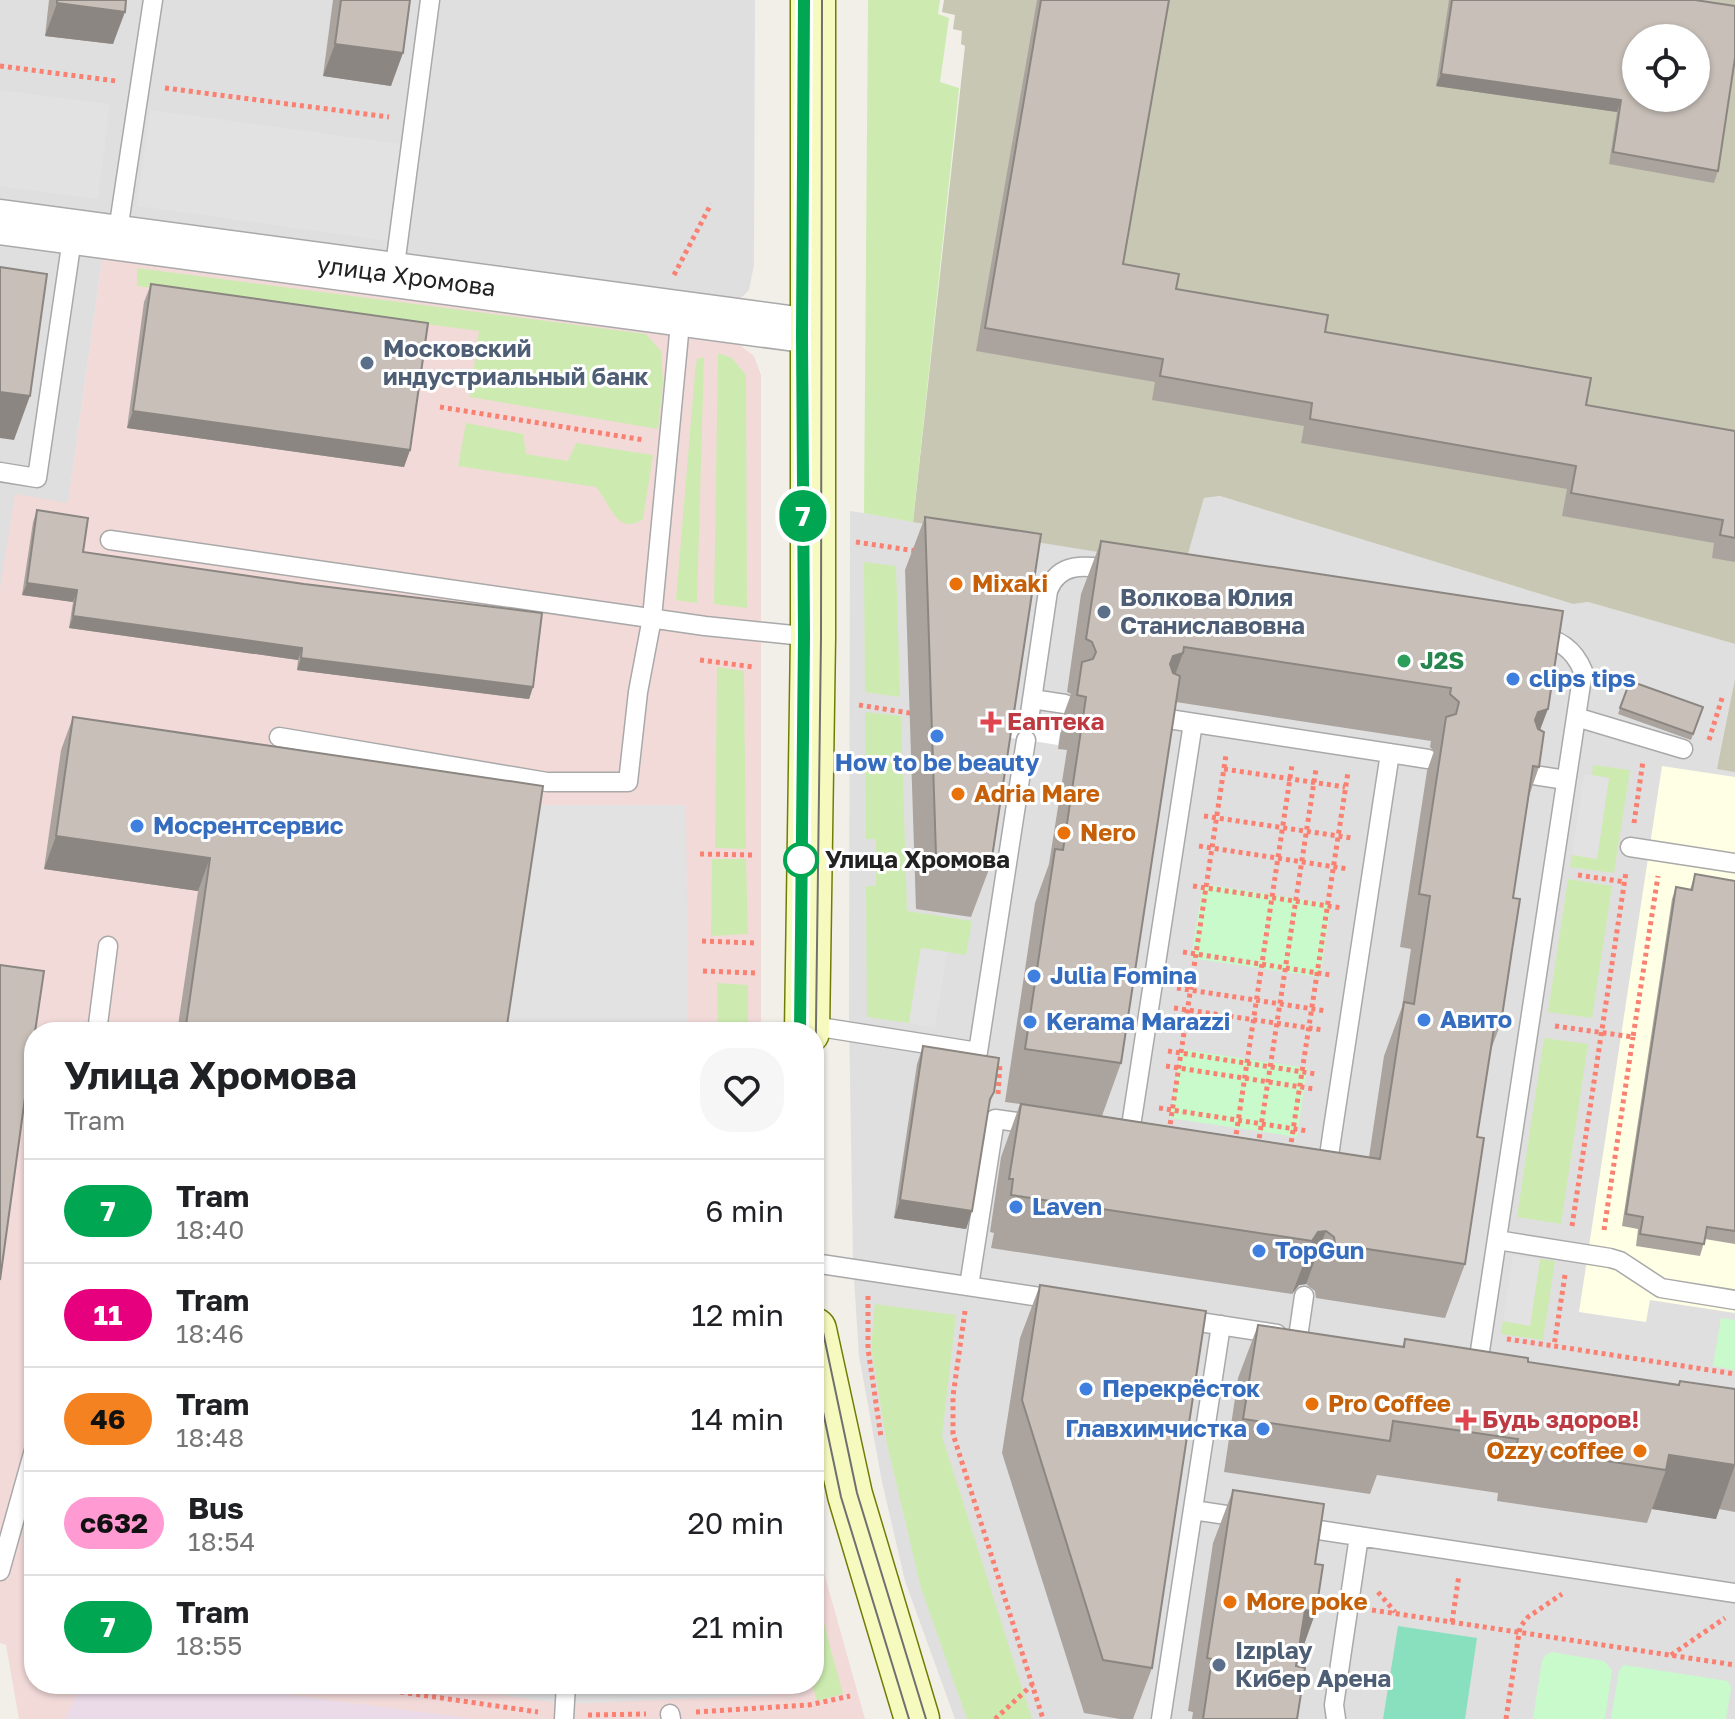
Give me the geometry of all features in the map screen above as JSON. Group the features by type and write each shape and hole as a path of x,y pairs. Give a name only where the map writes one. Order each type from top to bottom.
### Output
{"main road":[{"path":"807,1022 813,637 813,0"},
{"path":"824,1376 850,1495 917,1719"}],"street":[{"name":"улица Хромова","path":"0,222 394,273 676,298 811,331"}],"lane":[{"path":"117,237 153,0"},
{"path":"394,273 430,0"},
{"path":"0,472 37,478 73,232"},
{"path":"279,737 547,782 628,782 638,692 652,618 668,445 676,298"},
{"path":"110,540 652,618 813,637"},
{"path":"1029,720 1048,591 1055,577 1063,570 1076,566 1138,574"},
{"path":"1448,1360 1486,1366 1482,1335 1583,671 1572,651 1561,643 1515,632"},
{"path":"1032,699 1065,704"},
{"path":"1576,717 1683,749"},
{"path":"1162,718 1428,759"},
{"path":"1167,1145 1122,1138 1135,1104 1193,723"},
{"path":"824,1031 978,1052 1026,740"},
{"path":"1256,1159 1327,1170 1390,753"},
{"path":"1527,774 1566,780"},
{"path":"1630,847 1735,863"},
{"path":"98,1022 108,946"},
{"path":"969,1286 995,1119 1057,1128"},
{"path":"1497,1240 1620,1261 1661,1288 1735,1300"},
{"path":"824,1265 1079,1303"},
{"path":"1158,1315 1305,1338 1304,1296"},
{"path":"1161,1719 1221,1325"},
{"path":"0,1571 24,1486"},
{"path":"1193,1510 1735,1593"},
{"path":"1336,1719 1334,1705 1359,1536"},
{"path":"564,1717 565,1694"}],"path":[{"path":"0,66 414,121"},
{"path":"676,298 711,204"},
{"path":"440,407 668,445"},
{"path":"856,542 918,552"},
{"path":"700,660 754,667"},
{"path":"1706,749 1723,695"},
{"path":"859,705 925,715"},
{"path":"1167,1145 1230,729"},
{"path":"1554,1346 1646,738"},
{"path":"1233,1155 1296,739"},
{"path":"1256,1159 1320,742"},
{"path":"1288,1164 1351,747"},
{"path":"1224,769 1345,787"},
{"path":"1179,812 1377,842"},
{"path":"1175,842 1372,872"},
{"path":"1600,1256 1661,851"},
{"path":"700,854 754,855"},
{"path":"1553,871 1625,882"},
{"path":"1169,882 1366,912"},
{"path":"702,941 754,943"},
{"path":"1158,948 1356,979"},
{"path":"703,971 755,973"},
{"path":"1153,984 1350,1014"},
{"path":"1150,1004 1347,1034"},
{"path":"1530,1022 1633,1037"},
{"path":"978,1052 993,1056 1000,1065 1002,1073 995,1119"},
{"path":"1142,1055 1181,1053 1271,1066 1302,1071 1340,1085"},
{"path":"1142,1055 1179,1068 1268,1082 1300,1086 1340,1085"},
{"path":"1135,1104 1332,1135"},
{"path":"867,1271 868,1349 881,1442"},
{"path":"969,1286 953,1396 953,1434 1043,1719"},
{"path":"1482,1335 1735,1374"},
{"path":"1452,1622 1462,1551"},
{"path":"1506,1719 1523,1621 1595,1572"},
{"path":"1349,1606 1735,1665"},
{"path":"1670,1655 1735,1611"},
{"path":"995,1719 1032,1685"},
{"path":"411,1694 564,1717 671,1716 809,1705 850,1696"}],"shaded area":[{"path":"0,0 755,0 754,265 749,290 730,302 0,205"},
{"path":"944,0 1735,0 1735,644 1588,602 1573,604 1220,496 1204,498 1186,561 1173,564 913,522 965,46 961,44 962,31 953,29 955,15 942,12"},
{"path":"0,90 110,104 98,199 0,186"},
{"path":"150,110 401,144 388,241 137,206"},
{"path":"0,242 103,254 68,504 0,589"},
{"path":"103,254 727,335 754,356 761,375 761,1022 24,1022 24,1694 824,1694 824,1573 865,1719 19,1719 6,1645 0,1643 0,589 15,494 68,503"},
{"path":"1220,496 1573,604 1588,602 1735,644 1735,1719 955,1719 905,1581 882,1482 859,1356 853,1263 849,1016 850,511 1186,561 1204,498"},
{"path":"1735,679 1735,772 1717,769"},
{"path":"1662,766 1735,777 1735,1313 1650,1300 1646,1322 1579,1312"},
{"path":"1584,774 1609,778 1597,859 1572,855"},
{"path":"534,805 686,805 688,1022 502,1022"},
{"path":"921,948 947,952 935,1028 909,1023"},
{"path":"1513,1255 1540,1259 1530,1326 1503,1321"},
{"path":"77,1694 282,1694 475,1719 65,1719"},
{"path":"496,1694 774,1695 564,1704"}],"green space":[{"path":"868,0 940,0 938,14 949,18 940,82 959,88 913,522 864,513"},
{"path":"137,268 646,334 661,351 663,382 658,429 470,397 479,331 137,286"},
{"path":"718,353 732,358 746,375 747,608 714,604"},
{"path":"704,357 697,603 676,600 695,372 697,359"},
{"path":"466,423 523,434 526,454 568,461 576,443 653,455 643,519 627,524 620,521 596,487 458,466"},
{"path":"864,562 896,566 900,697 865,692"},
{"path":"717,667 744,671 746,849 715,848"},
{"path":"865,712 901,716 907,911 972,921 966,955 921,948 909,1023 867,1017 866,886 876,886 876,839 866,839"},
{"path":"1593,765 1630,770 1614,873 1570,867 1572,855 1597,858 1609,778 1592,775"},
{"path":"712,859 746,859 748,934 711,936"},
{"path":"1568,879 1612,886 1592,1018 1548,1012"},
{"path":"1203,884 1331,904 1320,977 1191,958"},
{"path":"717,983 748,985 748,1022 718,1022"},
{"path":"1544,1038 1588,1044 1561,1224 1517,1217"},
{"path":"1181,1049 1307,1068 1297,1137 1170,1118"},
{"path":"1540,1259 1555,1261 1543,1340 1501,1334 1503,1321 1530,1325"},
{"path":"875,1304 956,1315 942,1436 1032,1719 967,1719 921,1588 887,1444 871,1347"},
{"path":"1721,1318 1735,1320 1735,1370 1713,1366"},
{"path":"824,1623 843,1694 817,1701 815,1694 824,1694"},
{"path":"1398,1626 1477,1638 1465,1719 1383,1719"},
{"path":"1552,1652 1604,1661 1612,1670 1605,1719 1533,1719 1542,1661"},
{"path":"1624,1665 1728,1681 1731,1688 1726,1719 1611,1719 1619,1671"}],"pier":[{"path":"1002,716 1061,726 1058,745 999,736"}],"building":[{"path":"57,0 126,0 125,12 57,3"},
{"path":"341,0 410,0 403,53 335,44"},
{"path":"1041,0 1169,0 1123,264 1179,274 1176,289 1328,315 1325,332 1591,378 1586,405 1735,431 1735,538 1720,535 1723,520 1571,493 1576,466 1310,419 1312,403 1160,376 1163,359 985,328"},
{"path":"1452,0 1695,0 1735,6 1735,58 1718,171 1613,152 1621,100 1441,74"},
{"path":"0,267 47,274 30,396 0,392"},
{"path":"151,284 428,323 410,450 133,411"},
{"path":"37,510 88,518 83,552 304,584 542,613 533,687 301,658 302,648 73,616 77,590 27,583"},
{"path":"925,517 1041,534 991,864 936,855"},
{"path":"1101,541 1563,611 1548,709 1538,712 1535,720 1538,729 1544,732 1539,767 1533,766 1513,898 1520,899 1501,1023 1495,1022 1477,1137 1484,1138 1465,1264 1335,1244 1334,1237 1326,1231 1318,1232 1312,1241 1011,1195 1013,1179 1009,1179 1021,1104 1380,1159 1404,1002 1414,1004 1430,896 1419,894 1446,717 1456,714 1459,702 1450,694 1451,688 1184,647 1183,653 1173,656 1170,664 1173,673 1180,676 1121,1063 1025,1049 1055,849 1063,850 1086,697 1077,695 1082,662 1093,659 1096,652 1092,642 1086,639"},
{"path":"1630,681 1703,707 1693,734 1620,708"},
{"path":"73,717 543,786 508,1022 186,1022 210,858 56,836"},
{"path":"1695,874 1735,881 1735,1231 1707,1227 1704,1244 1640,1234 1643,1217 1626,1214 1676,887 1692,890"},
{"path":"0,965 44,971 36,1022 24,1022 24,1105 0,1280"},
{"path":"923,1046 999,1058 972,1211 900,1200"},
{"path":"1040,1285 1206,1311 1152,1668 1103,1660 1022,1400"},
{"path":"1258,1325 1404,1347 1405,1339 1679,1385 1680,1381 1735,1389 1735,1465 1669,1455 1666,1470 1516,1447 1518,1439 1393,1421 1390,1441 1243,1419"},
{"path":"1233,1490 1324,1504 1315,1564 1323,1565 1316,1611 1305,1610 1296,1666 1305,1668 1297,1719 1203,1719 1212,1659 1207,1658"}],"tram line":[{"path":"800,1022 804,0"},
{"name":"7","path":"800,1022 804,0"},
{"path":"816,1022 821,637 822,0"},
{"path":"824,1337 857,1493 926,1719"},
{"path":"824,1416 841,1497 909,1719"}],"place":[{"name":"Московский индустриальный банк","path":"367,363"},
{"name":"Mixaki","path":"956,584"},
{"name":"Волкова Юлия Станиславовна","path":"1104,612"},
{"name":"J2S","path":"1404,661"},
{"name":"clips tips","path":"1513,679"},
{"name":"Еаптека","path":"991,722"},
{"name":"How to be beauty","path":"937,736"},
{"name":"Adria Mare","path":"958,794"},
{"name":"Мосрентсервис","path":"137,826"},
{"name":"Nero","path":"1064,833"},
{"name":"Улица Хромова","path":"801,860"},
{"name":"Julia Fomina","path":"1034,976"},
{"name":"Авито","path":"1424,1020"},
{"name":"Kerama Marazzi","path":"1030,1022"},
{"name":"Laven","path":"1016,1207"},
{"name":"TopGun","path":"1259,1251"},
{"name":"Перекрёсток","path":"1086,1389"},
{"name":"Pro Coffee","path":"1312,1404"},
{"name":"Будь здоров!","path":"1466,1420"},
{"name":"Главхимчистка","path":"1263,1429"},
{"name":"Ozzy coffee","path":"1640,1451"},
{"name":"More poke","path":"1230,1602"},
{"name":"Izıplay Кибер Арена","path":"1219,1665"}]}
